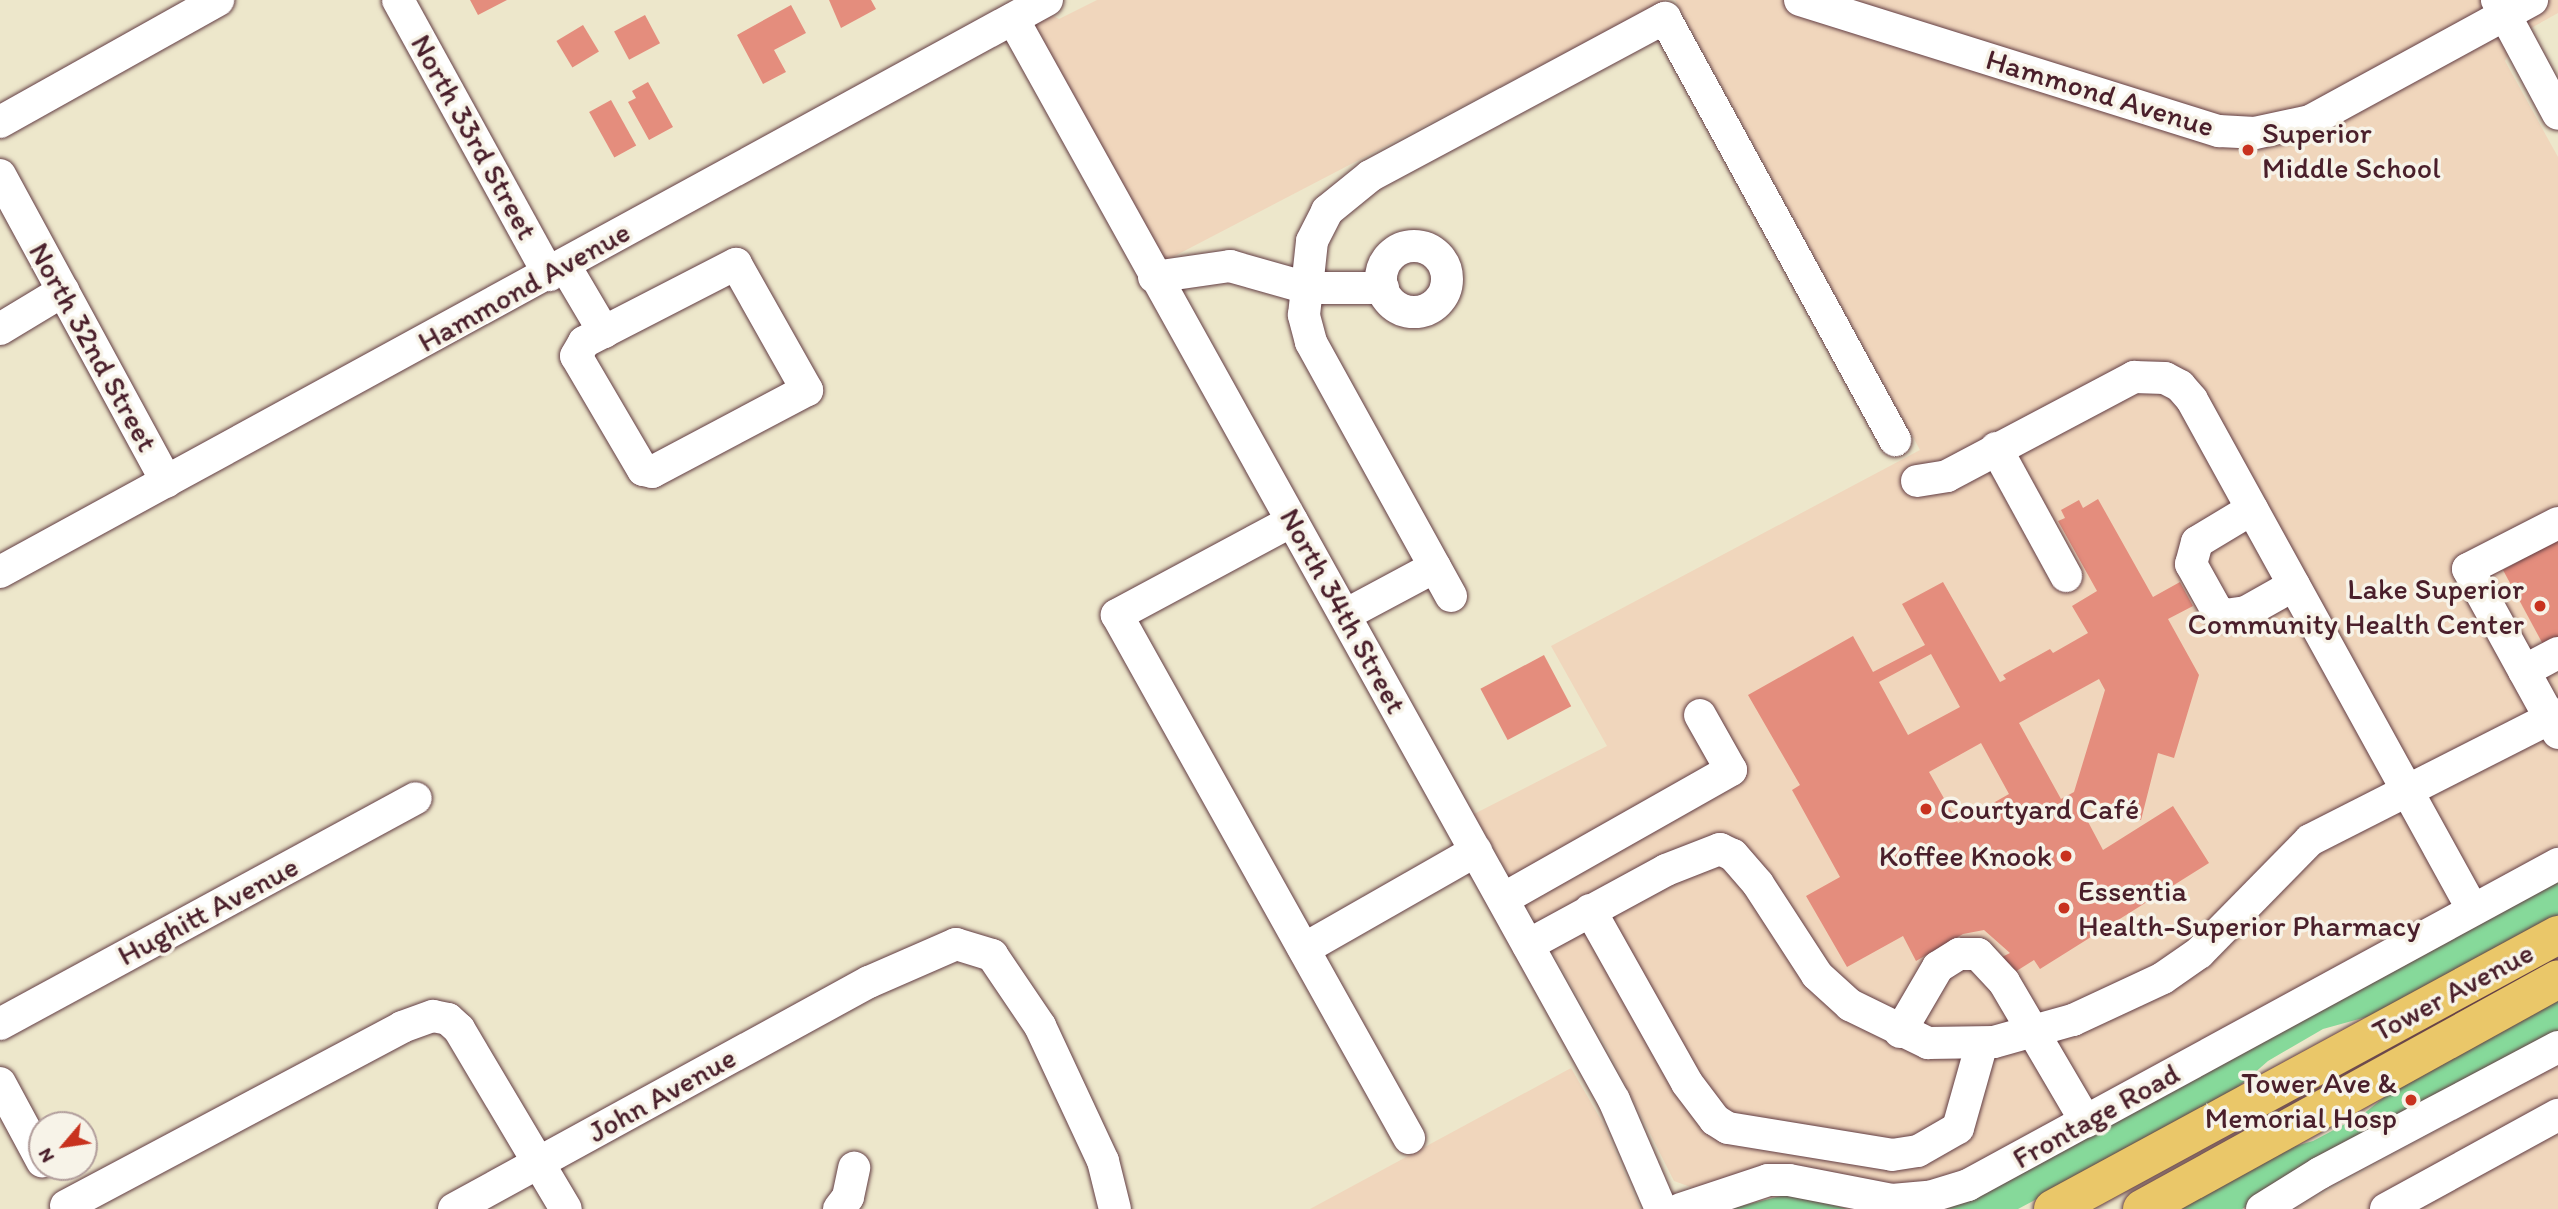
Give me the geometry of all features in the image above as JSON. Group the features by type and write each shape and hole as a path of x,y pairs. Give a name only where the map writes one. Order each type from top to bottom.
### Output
{"main road":[{"name":"Tower Avenue","path":"2053,1209 2558,935"},
{"name":"Tower Avenue","path":"2142,1209 2558,979"}],"street":[{"path":"0,122 218,0"},
{"name":"North 33rd Street","path":"398,0 557,270 604,332"},
{"name":"Hammond Avenue","path":"0,572 1047,0"},
{"name":"Hammond Avenue","path":"1800,0 2219,131 2255,133 2309,121 2511,4"},
{"path":"2511,4 2558,114"},
{"path":"1451,596 1311,342 1304,315 1312,240 1327,211 1350,189 1665,18 1895,440"},
{"name":"North 34th Street","path":"1013,19 1614,1100 1661,1209"},
{"name":"North 32nd Street","path":"0,175 167,482"},
{"path":"736,264 807,390 652,472 643,470 576,356 584,342 604,332 736,264"},
{"path":"1154,276 1230,266 1307,288 1382,288"},
{"path":"0,329 63,291"},
{"path":"1917,481 1939,479 2112,385 2134,377 2165,378 2192,400 2473,910"},
{"path":"1996,448 2066,576"},
{"path":"2252,509 2197,542 2191,564 2216,609 2225,615 2246,612 2294,585"},
{"path":"1292,521 1117,615 1409,1138"},
{"path":"1528,945 1590,910 1709,850 1727,851 1774,903 1824,983 1850,1005 1900,1032 1928,1043 1982,1043 2035,1031 2104,1008 2163,978 2199,953 2309,840 2555,722 2468,569 2558,523"},
{"path":"1345,615 1435,567"},
{"path":"2524,671 2558,653"},
{"path":"1503,899 1731,770 1700,715"},
{"name":"Hughitt Avenue","path":"0,1024 416,798"},
{"path":"1304,949 1476,851"},
{"name":"Frontage Road","path":"1681,1209 1768,1180 1789,1180 1872,1199 1929,1197 1968,1185 2558,864"},
{"path":"1590,910 1687,1083 1715,1120 1728,1128 1892,1155 1918,1151 1958,1128 1982,1043"},
{"name":"John Avenue","path":"454,1209 869,982 956,944 992,955 1040,1026 1103,1161 1115,1209"},
{"path":"1900,1032 1931,974 1967,952 1988,961 2035,1031 2086,1122"},
{"path":"53,1181 67,1207 402,1027 433,1016 448,1019 459,1029 540,1161 566,1209"},
{"path":"2262,1209 2320,1173 2558,1047"},
{"path":"0,1083 28,1135"},
{"path":"2386,1209 2558,1115"},
{"path":"839,1209 848,1197 854,1168"}],"shaded area":[{"path":"1097,0 1666,0 1165,261 1013,19 1035,7 1059,19"},
{"path":"1675,0 2558,0 2558,13 2517,36 2505,61 2558,157 2558,846 1970,1168 1913,1185 1882,1185 1799,1165 1774,1165 1696,1189 1674,1181 1608,1050 1474,814 1607,746 1551,646 1920,450"},
{"path":"2558,1065 2558,1209 2295,1209 2541,1073"},
{"path":"1571,1068 1604,1125 1640,1209 1310,1209"}],"green space":[{"path":"2558,880 2558,915 2370,1016 2323,1029 2268,1061 2228,1096 2018,1209 1946,1209 1979,1195"},
{"path":"2558,995 2558,1031 2242,1209 2168,1209 2278,1151 2313,1141 2362,1115 2402,1083"},
{"path":"1785,1195 1807,1197 1848,1209 1729,1209"}],"building":[{"path":"470,0 507,0 478,15"},
{"path":"829,0 871,0 876,9 841,28"},
{"path":"791,5 806,33 774,50 786,72 763,84 737,35"},
{"path":"645,15 660,43 629,60 614,31"},
{"path":"583,25 599,52 572,68 556,41"},
{"path":"648,82 673,127 649,140 628,102 636,98 632,91"},
{"path":"611,100 636,145 614,158 589,112"},
{"path":"2098,499 2153,597 2180,582 2193,606 2168,619 2199,675 2174,758 2158,753 2141,820 2078,803 2103,850 2173,806 2209,863 2040,969 2034,960 2007,977 1996,960 2010,953 1984,930 1963,934 1916,961 1903,936 1847,967 1806,896 1840,877 1792,790 1800,785 1748,695 1853,636 1873,672 1925,645 1902,604 1943,582 2000,682 2006,679 2003,675 2050,649 2053,653 2088,633 2072,606 2097,591 2058,521 2065,518 2061,510 2079,500 2083,508","holes":["1931,654 1960,707 1908,735 1879,682","2099,679 2105,690 2074,792 2061,799 2019,723","1981,743 2009,794 1958,823 1929,772"]},
{"name":"Lake Superior Community Health Center","path":"2558,540 2558,641 2545,648 2503,570"},
{"path":"1544,655 1571,706 1508,740 1480,689"}],"place":[{"name":"Superior Middle School","path":"2248,150"},
{"name":"Lake Superior Community Health Center","path":"2540,606"},
{"name":"Courtyard Café","path":"1926,809"},
{"name":"Koffee Knook","path":"2066,856"},
{"name":"Essentia Health-Superior Pharmacy","path":"2064,908"},
{"name":"Tower Ave & Memorial Hosp","path":"2411,1100"}]}
